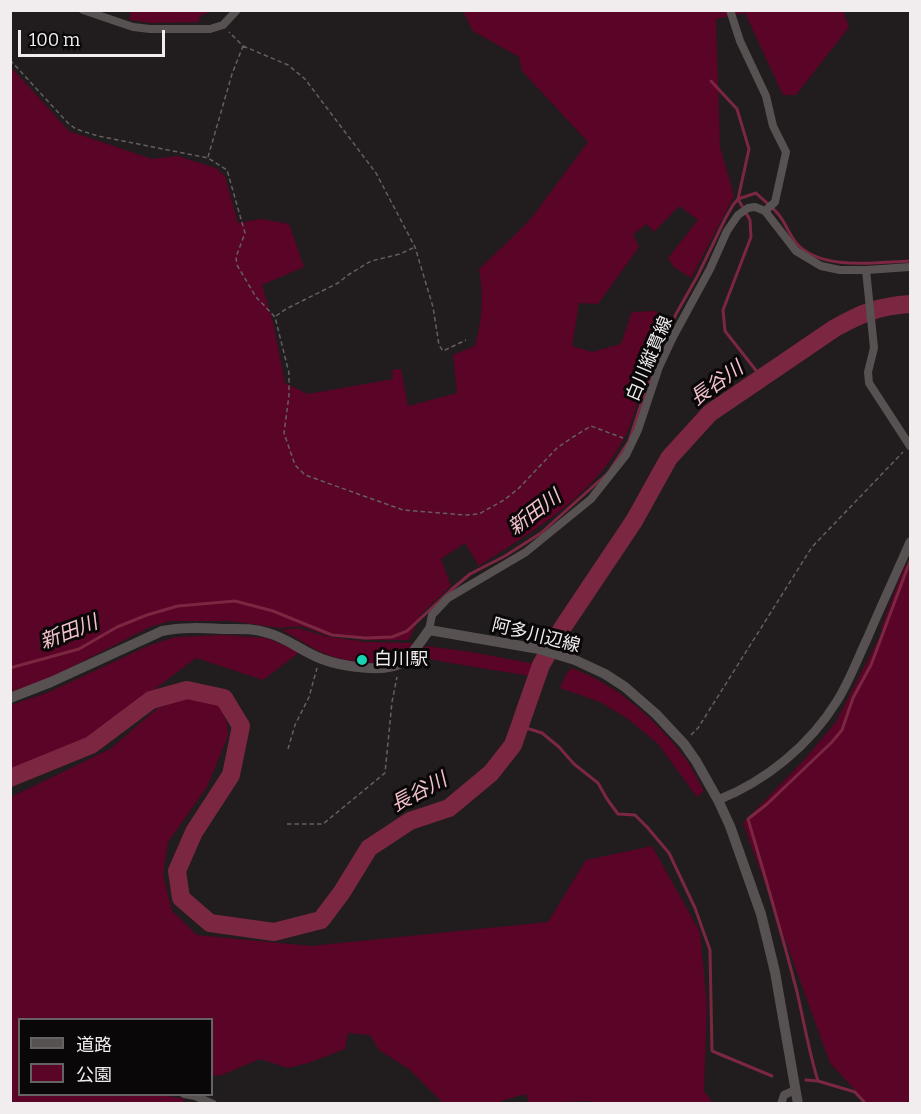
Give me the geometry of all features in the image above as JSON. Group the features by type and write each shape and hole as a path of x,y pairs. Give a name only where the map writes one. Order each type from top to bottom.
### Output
{"main road":[{"path":"10,699 162,631 179,628 256,630 270,633 319,658 334,663 382,668 400,664 429,630"},
{"name":"阿多川辺線","path":"429,630 539,649 575,660 605,674 625,687 656,714 684,744 718,800 730,826 761,914 775,972 798,1104"}],"street":[{"path":"83,10 133,27 150,29 210,29 223,25 237,10"},
{"path":"730,10 740,41 766,96 774,126 786,152 775,202 767,209 796,251 820,266 840,270 910,267"},
{"name":"白川縦貫線","path":"429,630 432,615 448,598 526,552 591,499 626,455 638,430 659,367 731,226 738,215 745,210 755,207 767,209"},
{"path":"866,270 874,348 868,372 869,383 910,446"},
{"path":"718,800 736,793 788,758 826,717 837,702 849,678 910,542"},
{"path":"781,1104 784,1095 795,1090"},
{"path":"195,1096 213,1104"}],"path":[{"path":"223,25 243,46 288,65 305,79 376,173 415,247 433,307 439,345 443,351 466,340"},
{"path":"208,158 232,74 243,46"},
{"path":"10,60 76,129 98,136 208,158 227,170 245,233 236,257 237,265 256,297 275,317 289,373 289,395 284,433 295,465 305,475 403,510 424,513 478,514 504,500 518,489 557,448 591,426 627,439"},
{"path":"275,317 286,309 338,283 371,261 400,254 415,247"},
{"path":"684,744 698,728 812,547 910,446"},
{"path":"288,749 295,725 309,697 319,658"},
{"path":"287,824 323,824 385,773 392,702 400,664"}],"green space":[{"path":"131,10 213,11 200,16 199,22 152,23 129,20"},
{"path":"843,10 849,27 796,95 783,95 745,13 716,19 720,147 734,196 691,278 674,267 668,258 698,220 679,206 654,232 647,224 633,234 639,247 598,304 579,303 572,346 592,352 621,344 632,312 656,311 665,319 650,353 629,428 617,451 602,471 584,490 544,523 479,566 465,543 441,559 451,586 421,614 409,640 368,640 325,635 301,626 280,628 231,621 170,621 150,627 58,674 11,693 10,66 69,131 152,159 177,156 216,168 225,176 238,223 261,219 289,224 304,267 262,285 273,322 285,383 308,394 393,379 392,370 401,369 408,406 457,393 453,355 475,346 482,308 479,269 532,217 588,142 522,71 519,57 473,31 463,11"},
{"path":"905,565 910,569 910,1103 867,1103 830,1063 743,823 804,760 836,722 883,630 881,628"},
{"path":"298,628 324,636 366,642 414,643 401,657 394,660 375,663 355,662 322,653 282,630"},
{"path":"225,635 267,638 300,652 263,680 196,658 94,735 11,771 11,705 49,692 150,645 176,637"},
{"path":"426,646 535,664 530,676 444,662 419,656"},
{"path":"572,668 605,684 649,718 686,759 704,791 697,797 658,744 628,719 600,702 560,688"},
{"path":"184,699 204,699 218,703 227,723 228,736 207,787 168,842 163,875 172,911 197,935 311,946 548,922 586,860 652,846 700,932 707,1006 704,1091 713,1103 594,1104 591,1101 529,1103 526,1094 500,1103 443,1103 409,1069 379,1050 370,1035 348,1033 345,1049 308,1063 288,1068 260,1059 219,1076 213,1075 213,1018 18,1018 18,1096 166,1096 184,1099 184,1103 140,1104 120,1101 121,1103 11,1103 11,797 110,749 158,708"}],"waterway":[{"path":"711,81 737,109 749,149 738,199 750,220 751,237 723,310 725,331 762,378"},
{"name":"新田川","path":"10,668 79,649 117,627 178,606 235,601 273,611 332,635 365,638 392,637 407,631 470,574 505,556 541,533 608,473 629,441 655,362 676,314 725,219 738,199 756,193 779,215 799,246 823,259 852,263 910,261"},
{"name":"長谷川","path":"10,778 91,745 151,700 187,690 224,698 241,726 231,775 194,832 177,871 181,898 210,923 274,932 321,920 342,892 369,848 410,821 449,808 491,773 513,745 541,665 563,627 634,521 669,458 710,413 835,328 871,311 910,304"},
{"path":"818,1081 797,992 748,819 766,805 842,730 853,698 871,665 910,561"},
{"path":"520,726 542,733 559,747 574,764 598,783 618,814 635,815 669,853 695,908 710,950 712,1051 772,1076"},
{"path":"806,1080 818,1081 855,1092 866,1104"}],"place":[{"name":"白川駅","path":"362,660"}]}
